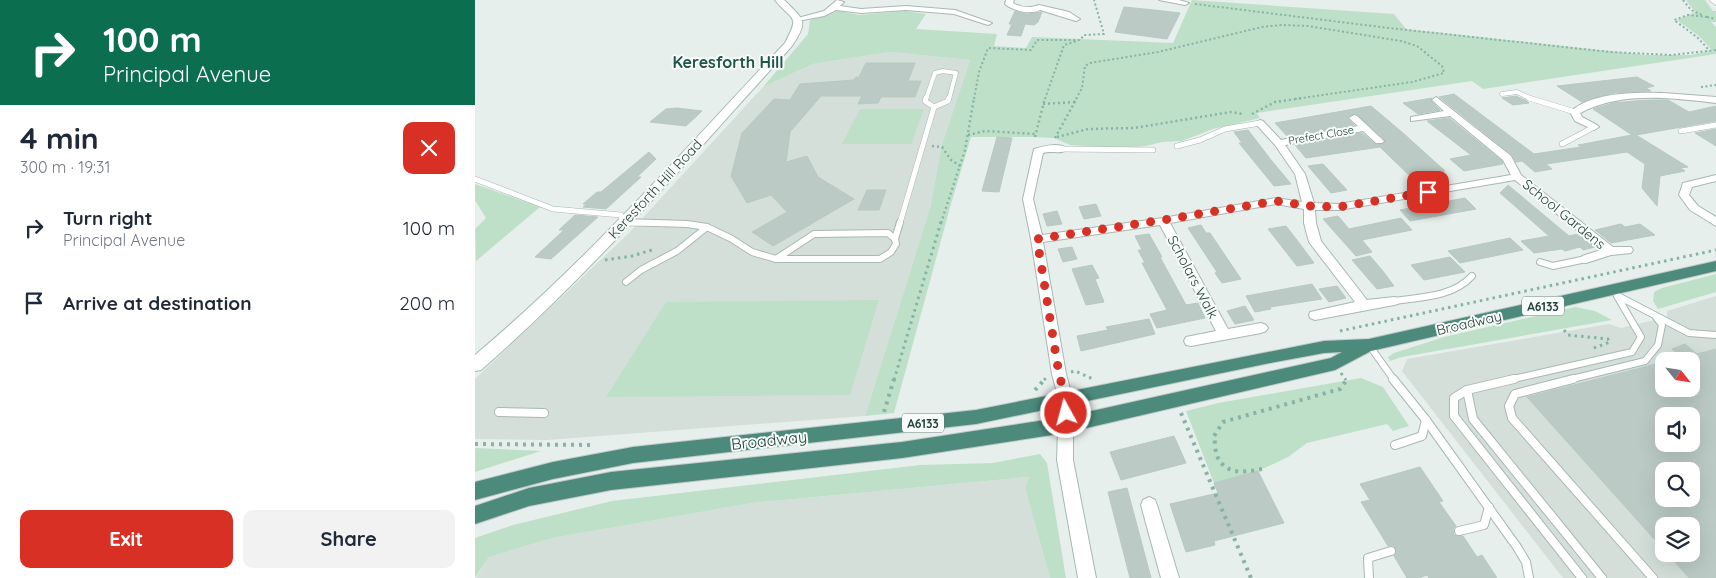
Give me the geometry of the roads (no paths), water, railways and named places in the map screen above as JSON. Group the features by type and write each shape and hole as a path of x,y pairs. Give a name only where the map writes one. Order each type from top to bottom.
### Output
{"highway":[{"name":"Broadway","path":"475,491 523,476 581,463 633,455 976,417 1270,357 1324,348 1369,345 1614,293 1716,266"},
{"name":"Broadway","path":"475,514 529,497 611,482 902,450 1065,425 1335,364 1369,345"}],"main road":[{"path":"779,0 798,19"},
{"name":"Keresforth Hill Road","path":"475,365 517,329 587,262 784,50 797,32 798,19"}],"street":[{"path":"798,19 826,13 836,8 841,0"},
{"path":"1010,0 1009,4 1015,8 1035,10 1039,7 1066,14 1076,19"},
{"path":"1163,0 1185,3"},
{"path":"836,8 861,11 906,8 955,12 988,23"},
{"path":"1594,127 1579,119 1575,112 1587,103 1626,97 1669,96 1716,100"},
{"path":"1037,239 1276,201 1309,206 1339,207 1517,177 1507,158 1436,100"},
{"path":"1414,119 1451,113"},
{"name":"Prefect Close","path":"1354,118 1379,141"},
{"path":"1260,124 1279,143 1300,174 1309,206 1310,223 1315,242 1364,304"},
{"name":"Prefect Close","path":"1279,143 1364,128"},
{"path":"1063,149 1047,148 1038,151 1028,199 1037,239 1059,374 1066,400 1065,460 1087,578"},
{"name":"School Gardens","path":"1517,177 1538,191 1610,251"},
{"path":"1716,178 1687,185 1684,195 1694,208 1716,222"},
{"name":"Scholars Walk","path":"1163,220 1224,334"},
{"name":"School Gardens","path":"1586,259 1610,251 1627,250"},
{"path":"1315,315 1364,304 1394,301"},
{"name":"Scholars Walk","path":"1191,341 1261,328"},
{"path":"1149,505 1170,578"}],"lane":[{"path":"1711,0 1716,3"},
{"path":"943,71 957,73 948,101 934,106 925,101 935,73 943,71"},
{"path":"1502,94 1517,92 1534,100 1575,112"},
{"path":"475,179 553,208 621,215 623,223 687,224 707,227 732,239 752,252 777,258 879,258 891,252 896,244 895,239 934,106"},
{"path":"1177,146 1200,140 1225,129 1260,124"},
{"path":"1681,131 1716,125"},
{"path":"1562,144 1594,127"},
{"path":"1063,149 1153,150"},
{"path":"626,282 639,269 685,248 707,227"},
{"path":"777,258 814,234 888,233 895,239"},
{"path":"1540,262 1553,266 1586,259"},
{"path":"1394,301 1457,290 1467,283 1472,276"},
{"path":"1614,293 1656,318 1689,333 1716,335"},
{"path":"1582,578 1454,416 1454,398 1467,390 1632,352 1641,337 1614,293"},
{"path":"1653,578 1511,418 1509,406 1515,394 1645,361 1658,345 1662,325 1656,318"},
{"path":"1369,345 1489,507 1526,562 1529,578"},
{"path":"1467,390 1473,418 1602,578"},
{"path":"499,412 544,413"},
{"path":"1395,445 1422,436 1426,420"},
{"path":"1459,531 1484,525 1489,507"},
{"path":"1369,578 1368,558 1391,551"}],"district":[{"name":"Keresforth Hill","path":"728,62"}]}
